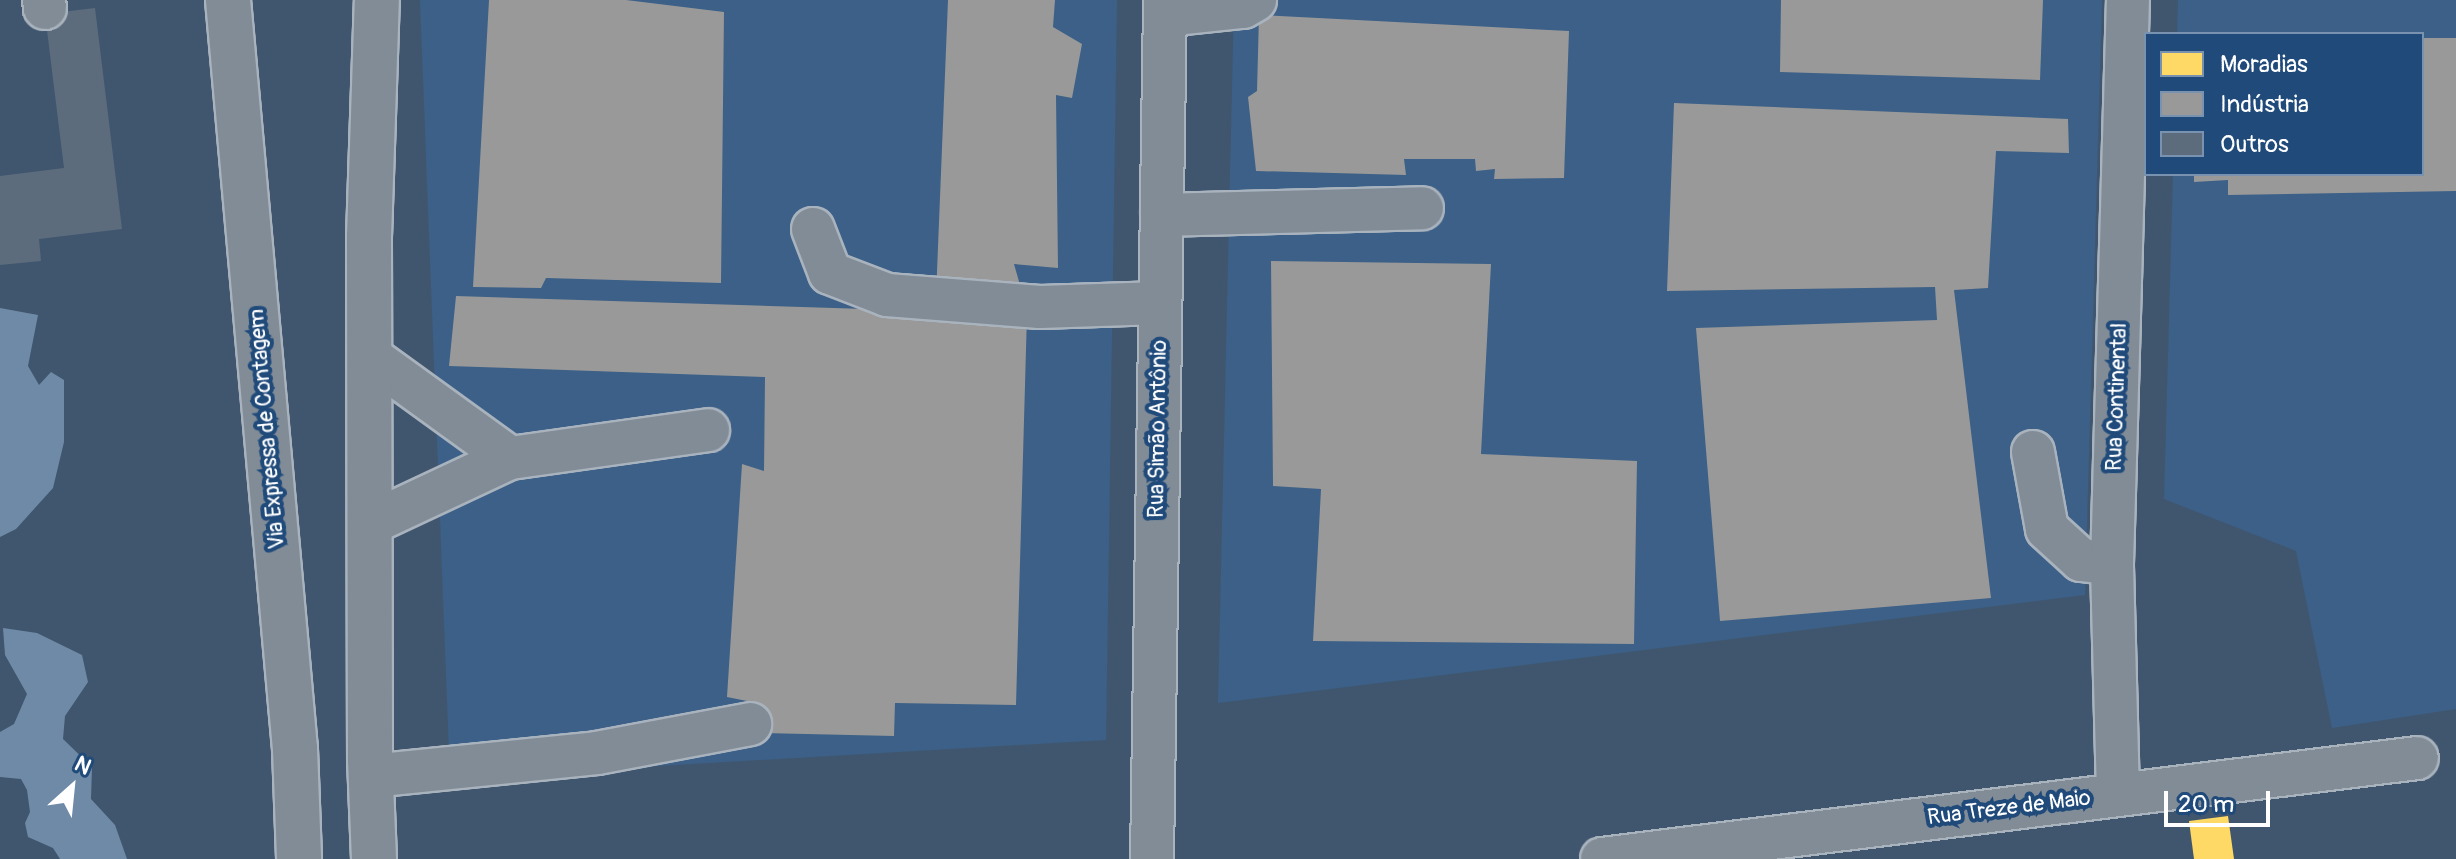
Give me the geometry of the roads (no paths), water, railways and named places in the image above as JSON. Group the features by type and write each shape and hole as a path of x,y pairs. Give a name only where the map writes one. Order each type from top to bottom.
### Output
{"highway":[{"name":"Via Expressa de Contagem","path":"228,0 295,749 299,859"},
{"path":"374,859 369,237 377,0"}],"street":[{"path":"1165,8 1243,7 1255,0"},
{"name":"Rua Continental","path":"2118,795 2112,564 2128,0"},
{"name":"Rua Simão Antônio","path":"1152,859 1165,8"},
{"path":"1162,215 1422,208"},
{"path":"813,229 830,273 887,295 1040,307 1160,303"},
{"path":"369,356 510,458"},
{"path":"369,524 510,458 708,430"},
{"path":"2033,452 2047,529 2081,560 2112,564"},
{"path":"371,776 597,753 750,724"},
{"name":"Rua Treze de Maio","path":"1602,859 1703,853 2118,795 2417,758"}]}
